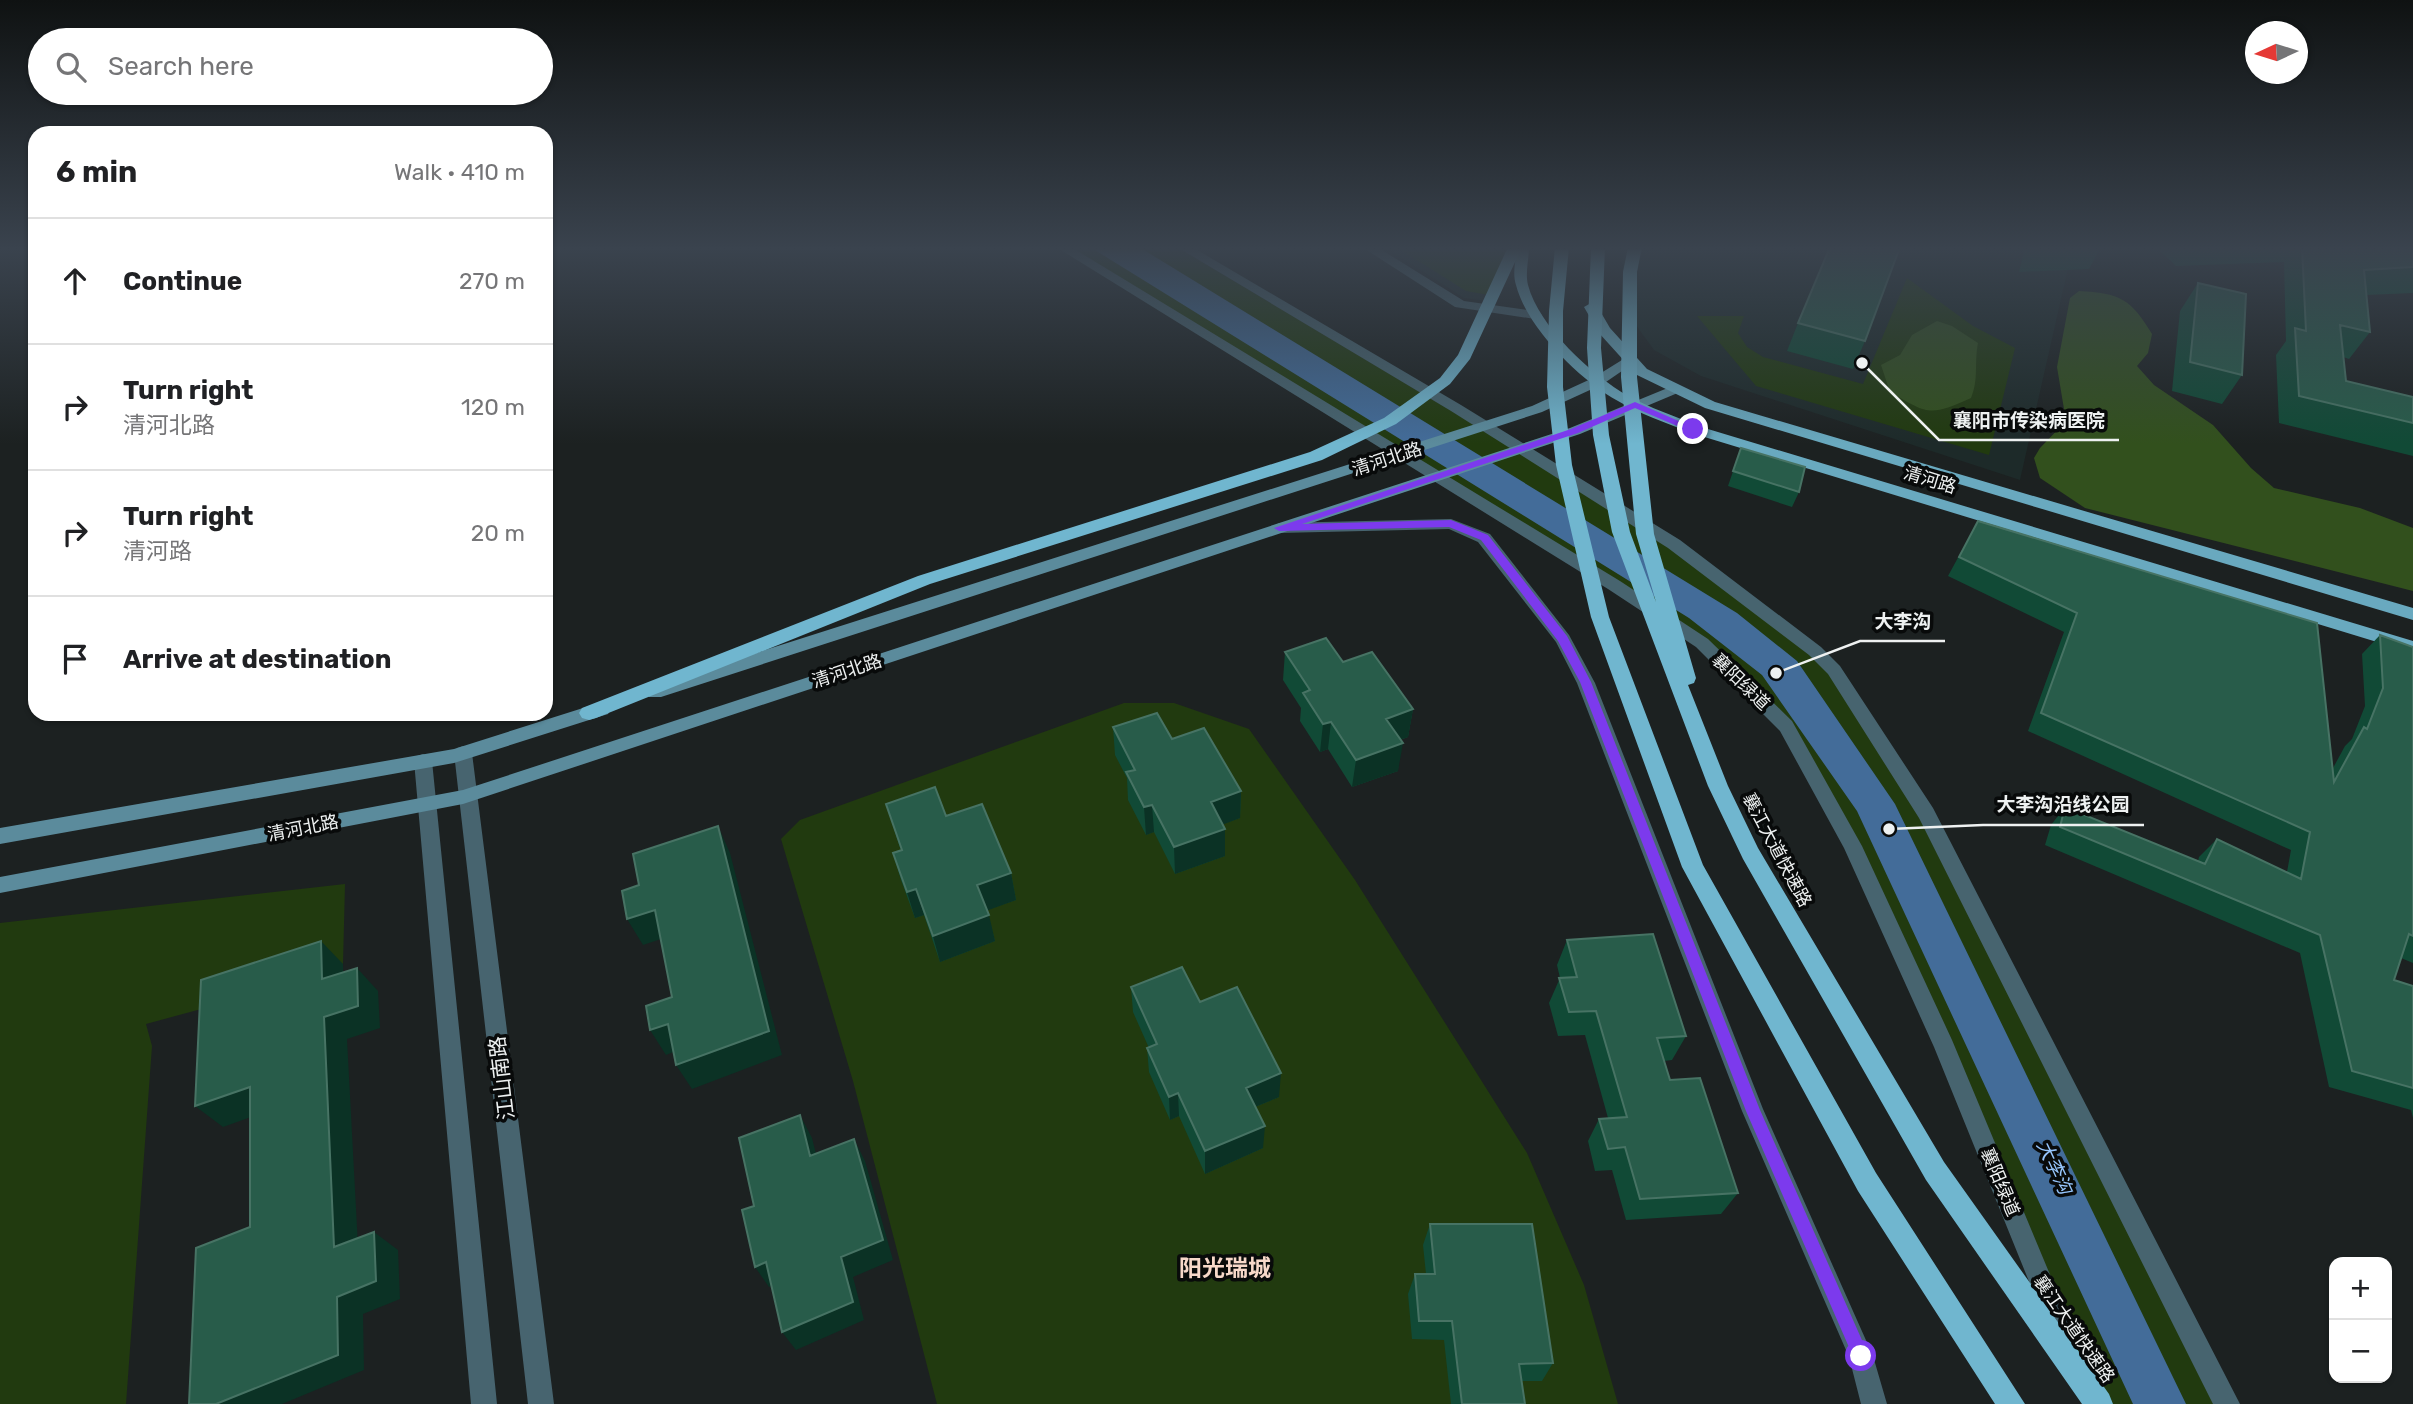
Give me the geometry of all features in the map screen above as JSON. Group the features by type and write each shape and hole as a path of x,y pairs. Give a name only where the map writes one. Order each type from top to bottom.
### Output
{"highway":[{"path":"589,713 924,580 1316,456 1390,421 1445,381 1465,356 1485,313"},
{"path":"1556,313 1555,387 1564,465 1600,617 1693,867 1867,1182 2011,1404"},
{"name":"襄江大道快速路","path":"1596,313 1594,348 1601,435 1621,532 1665,654 1718,786 1750,853 1935,1171 2099,1404"},
{"path":"1630,313 1629,377 1645,534 1718,786"}],"main road":[{"name":"清河路","path":"1594,313 1604,331 1652,379 1710,405 2413,614"},
{"name":"清河路","path":"1535,314 1567,352 1598,381 1635,405 1693,429 2413,647"},
{"name":"清河北路","path":"0,836 463,753 1537,409 1598,381 1630,359"},
{"name":"清河北路","path":"0,885 468,795 1563,435 1675,389"}],"street":[{"name":"襄阳绿道","path":"1169,313 1614,585 1702,643 1786,726 1852,846 1944,1047 2092,1404"},
{"path":"1294,313 1456,408 1674,544 1815,651 1834,670 1926,813 2227,1404"},
{"path":"1524,313 1535,314"},
{"path":"1279,528 1451,524 1484,538 1563,639 1586,682 1753,1111 1861,1356 1874,1404"},
{"name":"江山南路","path":"463,753 541,1404"},
{"path":"423,761 484,1404"}],"shaded area":[{"path":"1627,313 2058,313 2020,480 1701,376 1654,350"}],"green space":[{"path":"1168,313 1287,313 1674,544 1815,651 1926,813 2230,1404 2092,1404 1944,1047 1786,726 1702,643"},
{"path":"1893,313 1954,313 1973,326 2015,348 1989,455 1756,386 1697,316 1744,316 1738,333 1747,347 1763,357 1863,384"},
{"path":"2067,313 2137,313 2152,334 2148,353 2137,366 2154,385 2213,425 2251,468 2274,488 2360,508 2413,528 2413,591 2085,508 2040,478 2034,458 2066,421 2057,367"},
{"path":"1937,321 1952,326 1978,343 1976,378 1971,398 1937,410 1921,409 1890,392 1881,365 1900,355 1912,335"},
{"path":"1124,703 1174,703 1249,729 1355,880 1527,1153 1584,1285 1618,1404 937,1404 853,1081 781,839 800,820"},
{"path":"345,884 343,964 227,1002 146,1024 152,1046 126,1404 0,1404 0,923"}],"water":[{"path":"1196,313 1246,313 1737,613 1797,661 1895,804 2186,1404 2133,1404 1857,811 1762,675 1689,618"}],"building":[{"path":"1802,313 1876,313 1865,341 1798,323"},
{"path":"2195,313 2245,313 2242,375 2190,362"},
{"path":"2305,313 2368,313 2370,332 2340,325 2346,381 2413,397 2413,423 2299,396 2295,328 2306,331"},
{"path":"1741,448 1805,467 1799,492 1733,471"},
{"path":"1978,521 2317,623 2334,782 2364,727 2367,729 2383,688 2380,635 2413,647 2413,936 2409,934 2394,980 2413,986 2413,1088 2352,1071 2320,935 2060,827 2065,807 2205,864 2217,839 2301,879 2310,832 2041,713 2077,613 1959,557"},
{"path":"1326,638 1343,662 1372,652 1413,709 1386,719 1403,743 1356,760 1331,722 1323,724 1303,693 1310,690 1285,652"},
{"path":"1157,713 1172,739 1204,728 1241,791 1211,802 1225,829 1174,847 1152,805 1144,807 1126,772 1135,770 1113,727"},
{"path":"935,787 946,816 982,804 1011,873 977,885 989,915 933,936 916,889 907,892 893,853 902,850 886,804"},
{"path":"718,826 769,1031 676,1065 668,1024 650,1030 646,1006 672,997 655,910 627,919 622,891 639,885 633,854"},
{"path":"1653,934 1686,1036 1657,1038 1670,1080 1700,1078 1738,1193 1640,1199 1625,1147 1608,1149 1599,1119 1627,1117 1596,1011 1569,1012 1559,978 1577,977 1567,940"},
{"path":"321,941 322,979 357,968 358,1006 324,1017 334,1247 374,1232 376,1281 337,1297 338,1355 216,1404 189,1404 196,1248 250,1227 250,1087 195,1106 201,980"},
{"path":"1182,967 1200,1002 1237,987 1281,1073 1246,1088 1265,1126 1205,1151 1178,1093 1169,1097 1147,1048 1157,1044 1131,987"},
{"path":"800,1115 810,1156 854,1139 883,1240 841,1257 853,1302 782,1332 766,1262 755,1267 742,1210 754,1206 739,1138"},
{"path":"1430,1224 1532,1224 1553,1363 1519,1364 1525,1404 1462,1404 1452,1321 1419,1321 1415,1274 1435,1274"}],"place":[{"name":"襄阳市传染病医院","path":"1862,363"},
{"name":"大李沟","path":"1776,673"},
{"name":"大李沟沿线公园","path":"1889,829"}],"district":[{"name":"阳光瑞城","path":"1225,1268"}],"route":[{"path":"1693,429 1635,405 1575,431 1279,528 1451,524 1484,538 1563,639 1586,682 1753,1111 1861,1356"}]}
